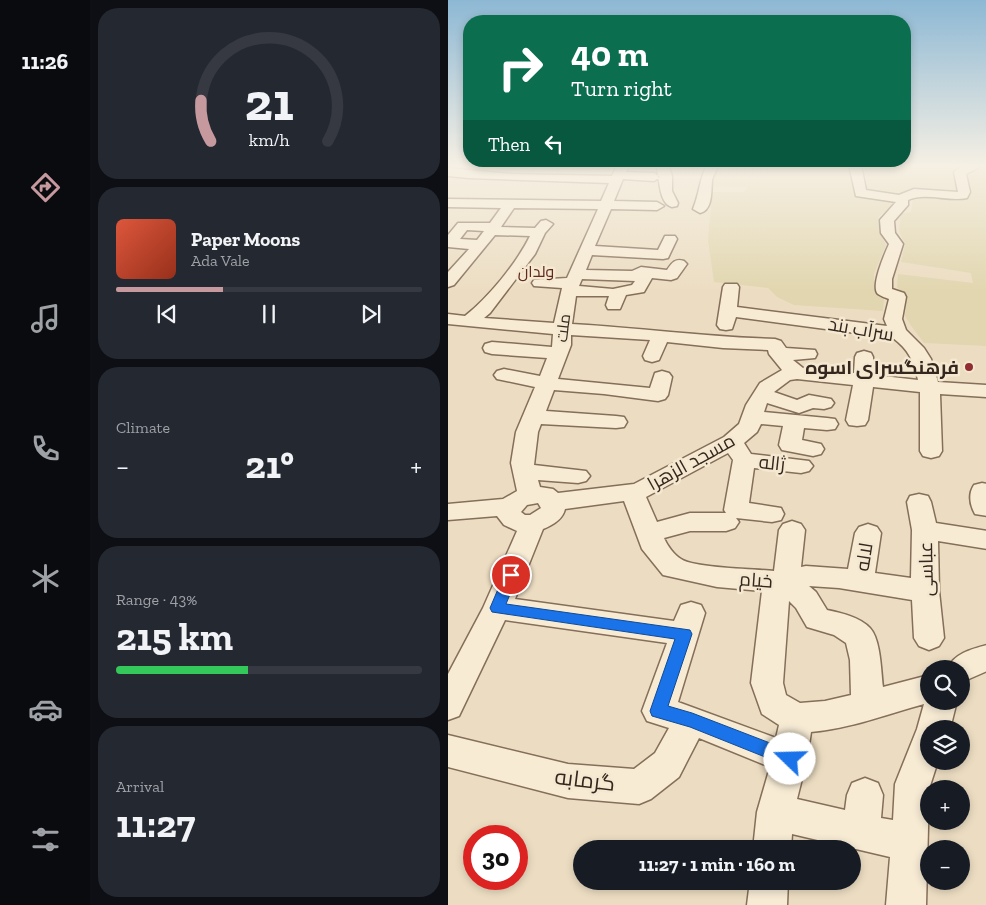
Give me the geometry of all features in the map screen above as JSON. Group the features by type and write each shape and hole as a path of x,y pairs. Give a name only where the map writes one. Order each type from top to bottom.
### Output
{"street":[{"path":"480,245 449,243 467,222 484,207"},
{"path":"448,282 480,245 508,207"},
{"name":"ملت","path":"521,491 522,463 527,432 562,345 563,324 573,283 606,207"},
{"path":"898,207 887,220 888,233 896,244 884,279 884,291 898,297 893,319 898,333"},
{"path":"467,222 492,229 543,228 530,251 497,293 484,309 468,322"},
{"path":"586,250 663,256 670,239"},
{"path":"448,260 467,261"},
{"path":"636,276 641,272 671,275 679,264"},
{"path":"540,283 573,283 636,276 644,278 638,289 620,292 610,299 573,283"},
{"path":"723,343 731,287"},
{"name":"سرآب بند","path":"728,311 861,341 898,333 915,347 927,371 930,387 931,451"},
{"path":"448,319 500,326 563,324 723,343 775,345 778,354 802,364"},
{"path":"500,326 486,344 559,353"},
{"path":"762,344 766,328 803,330"},
{"path":"652,356 661,336"},
{"path":"856,420 864,380 861,341"},
{"name":"مسجد الزهرا","path":"553,502 639,491 690,464 738,451 756,405 767,387 802,364 864,380 986,391"},
{"path":"504,375 547,384 606,382 658,395 662,377"},
{"path":"762,395 799,407 809,401 824,403"},
{"path":"534,417 616,422"},
{"path":"752,417 828,424"},
{"name":"ژاله","path":"738,451 807,458 790,445 795,421"},
{"path":"738,451 736,510 772,514"},
{"path":"660,458 690,464"},
{"path":"448,512 578,476"},
{"path":"521,491 544,495 553,502 553,511 545,519 532,524 521,524 513,520 508,514 521,491"},
{"name":"خیام","path":"632,491 655,550 673,568 717,577 782,582 806,576 860,581 925,591"},
{"name":"عباسی","path":"919,502 925,530 925,591 929,638"},
{"path":"649,534 690,522 726,522"},
{"path":"448,706 497,608 532,524"},
{"path":"792,530 766,683 773,704 796,718 825,716 920,692"},
{"path":"925,530 986,540"},
{"name":"لاله","path":"860,581 868,533"},
{"path":"782,582 806,600 817,619 842,625 860,637 865,660 868,706"},
{"path":"497,608 688,623 658,711 692,720 790,759"},
{"path":"970,665 986,658"},
{"path":"773,840 775,812 790,759 796,718"},
{"name":"گرمابه","path":"448,751 568,781 640,787 667,765 692,720"},
{"path":"906,905 913,784 920,764"},
{"path":"861,831 864,795"},
{"path":"775,812 910,843"},
{"path":"767,905 768,890"}],"shaded area":[{"path":"890,207 878,217 880,233 886,245 874,274 874,290 884,297 883,311 794,305 777,297 768,288 714,282 708,240 711,208"},
{"path":"912,207 986,207 986,346 924,343 905,316 907,297 897,287 898,274 973,283 971,273 901,262 905,244 899,231 901,214 911,212"}],"place":[{"name":"فرهنگسرای اسوه","path":"969,367"}],"district":[{"name":"ولدان","path":"536,271"}],"route":[{"path":"511,575 497,608 684,634 658,711 692,720 790,759"}]}
